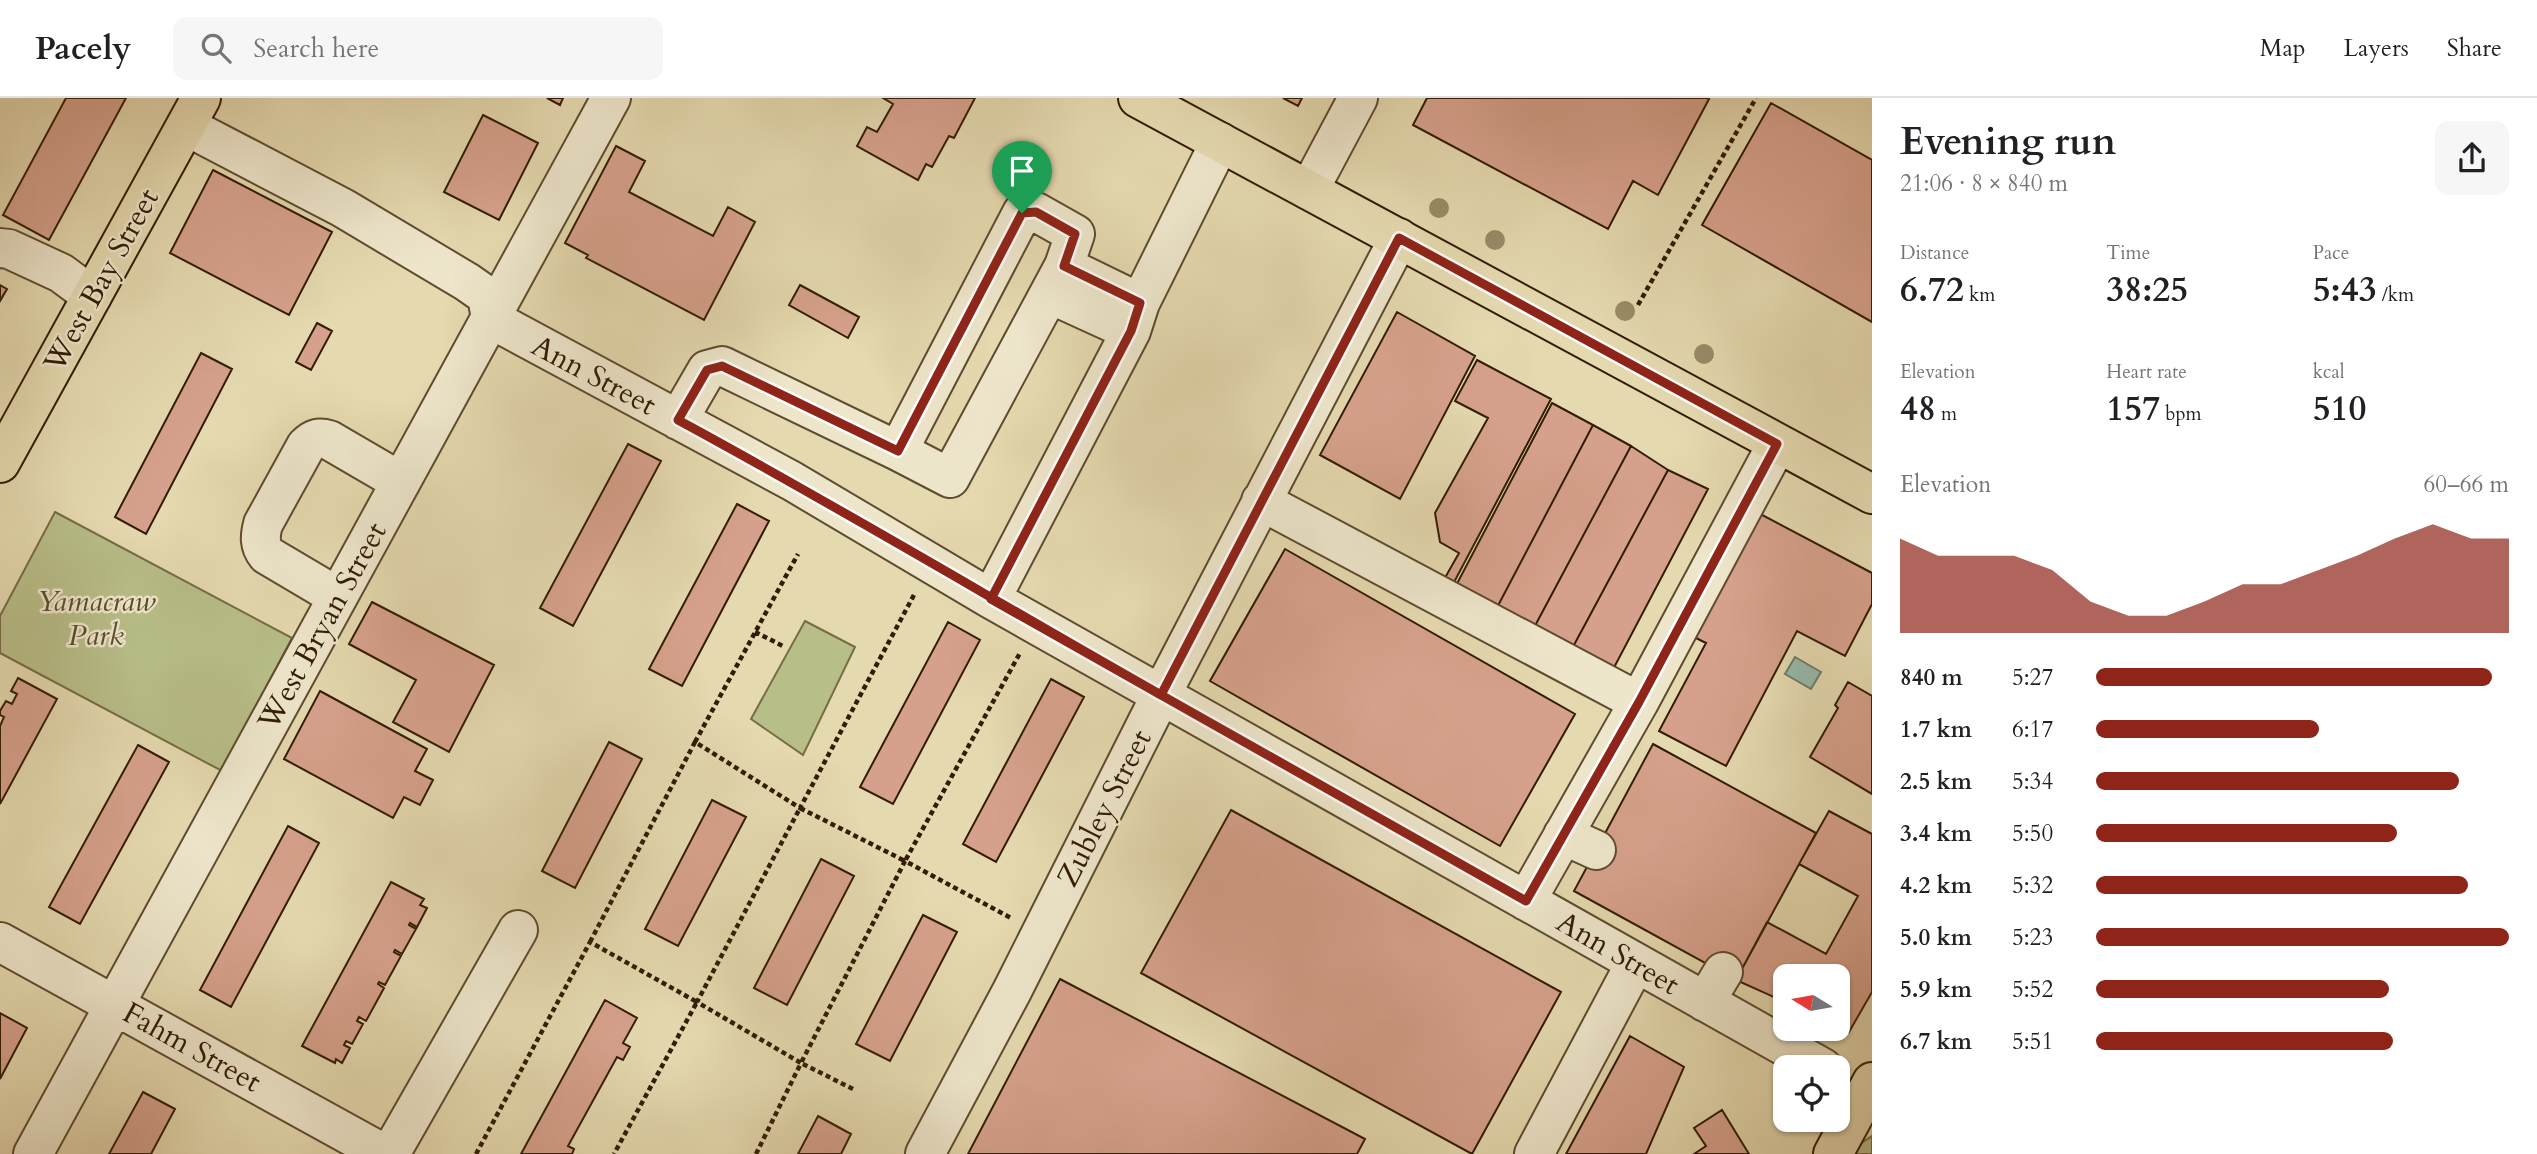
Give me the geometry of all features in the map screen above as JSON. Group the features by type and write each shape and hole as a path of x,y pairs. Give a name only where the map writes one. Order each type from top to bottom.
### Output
{"main road":[{"path":"1149,101 1872,495"},
{"name":"West Bay Street","path":"0,463 194,112"},
{"path":"1833,1154 1862,1086"}],"street":[{"name":"West Bryan Street","path":"33,1154 611,98"},
{"path":"1309,190 1358,98"},
{"path":"194,112 343,208 467,282 487,296 491,319"},
{"path":"991,599 1135,317 1220,142"},
{"path":"678,420 707,370 722,366 950,478 1057,280 1075,234 1036,212 1022,213 898,451"},
{"name":"Zubley Street","path":"925,1154 1012,991 1161,695 1399,238"},
{"path":"0,248 61,273 92,296"},
{"path":"1057,280 1135,317"},
{"name":"Ann Street","path":"491,319 792,481 991,599 1635,964 1714,987 1806,1055"},
{"path":"338,597 267,555 262,548 260,537 263,524 306,446 313,440 329,440 401,482"},
{"path":"1526,901 1580,842 1639,702 1777,444"},
{"path":"1261,501 1639,702"},
{"path":"390,1154 518,930"},
{"name":"Fahm Street","path":"0,942 384,1154"},
{"path":"1534,1154 1635,964"}],"path":[{"path":"1637,305 1756,98"},
{"path":"476,1154 798,554"},
{"path":"614,1154 916,591"},
{"path":"755,632 783,646"},
{"path":"756,1154 905,861 1025,645"},
{"path":"695,742 800,808 1018,922"},
{"path":"590,942 802,1063 853,1089"}],"green space":[{"name":"Yamacraw Park","path":"55,512 292,638 222,771 0,653 0,616"},
{"path":"805,621 855,647 803,755 751,719"},
{"path":"1872,1136 1872,1154 1849,1154 1851,1150"}],"shaded area":[{"path":"1795,657 1821,672 1811,689 1785,674"}],"building":[{"path":"66,98 126,98 49,240 3,215"},
{"path":"547,98 563,98 560,105"},
{"path":"883,98 975,98 954,138 949,136 932,167 926,164 918,180 857,146 867,127 877,132 893,104"},
{"path":"1283,98 1302,98 1298,106"},
{"path":"1427,98 1709,99 1658,195 1633,181 1608,229 1413,125"},
{"path":"1771,103 1872,160 1872,322 1702,225"},
{"path":"483,115 538,143 499,220 444,192"},
{"path":"616,146 645,161 629,192 713,236 728,207 755,222 704,320 586,258 588,255 565,243"},
{"path":"213,170 332,232 289,315 170,253"},
{"path":"0,285 7,289 0,301"},
{"path":"800,285 859,317 848,338 789,305"},
{"path":"1397,312 1475,356 1400,499 1320,455"},
{"path":"317,323 332,331 311,370 296,362"},
{"path":"201,353 232,369 146,534 115,517"},
{"path":"1477,360 1551,399 1451,588 1442,583 1459,553 1440,542 1435,513 1488,418 1455,401"},
{"path":"1552,403 1593,425 1492,617 1451,595"},
{"path":"1593,425 1631,446 1529,637 1492,617"},
{"path":"628,444 661,461 573,626 540,608"},
{"path":"1631,446 1668,470 1567,658 1529,637"},
{"path":"1668,470 1708,489 1608,679 1567,658"},
{"path":"737,504 769,521 682,686 649,669"},
{"path":"1749,508 1872,573 1872,604 1845,656 1797,631 1726,766 1659,731 1706,643 1684,632"},
{"path":"1285,549 1575,714 1500,846 1210,681"},
{"path":"372,602 494,665 449,752 393,722 416,680 349,644"},
{"path":"948,622 980,640 893,804 860,787"},
{"path":"18,678 57,699 0,804 0,726 4,717 0,715 0,711 6,701 12,704 17,694 11,691"},
{"path":"1051,679 1084,697 996,862 963,844"},
{"path":"1848,682 1872,696 1872,794 1810,757 1838,708 1835,705"},
{"path":"320,691 427,749 415,771 433,780 420,805 404,797 393,818 284,759"},
{"path":"609,742 642,759 575,888 542,871"},
{"path":"1653,744 1816,833 1736,980 1574,891"},
{"path":"138,745 169,762 80,924 49,907"},
{"path":"712,800 746,817 678,946 645,929"},
{"path":"1231,810 1561,992 1472,1154 1141,973"},
{"path":"1829,811 1872,834 1872,992 1850,1030 1850,964 1773,964 1773,997 1736,980 1767,922 1826,954 1858,896 1799,864"},
{"path":"288,826 319,843 231,1007 200,990"},
{"path":"821,859 854,876 787,1005 754,988"},
{"path":"391,882 424,899 420,905 427,908 417,927 410,923 409,925 416,929 402,954 395,950 394,952 401,956 385,985 379,982 384,988 366,1021 359,1017 357,1021 363,1024 352,1044 346,1041 344,1045 350,1048 342,1063 336,1059 335,1063 302,1046"},
{"path":"923,915 957,932 890,1061 856,1044"},
{"path":"1060,979 1365,1139 1357,1154 968,1154"},
{"path":"605,1000 637,1018 623,1043 630,1047 623,1060 617,1057 568,1146 574,1149 572,1154 521,1154"},
{"path":"0,1013 27,1028 0,1079"},
{"path":"1630,1036 1684,1067 1646,1154 1566,1154"},
{"path":"143,1092 175,1109 151,1154 109,1154"},
{"path":"1722,1110 1749,1154 1694,1154 1706,1146 1694,1128"},
{"path":"818,1116 851,1134 841,1154 798,1154"}],"route":[{"path":"1022,213 898,451 722,366 707,370 678,420 792,481 991,599 1076,647 1161,695 1399,238 1777,444 1639,702 1526,901 1161,695 991,599 1131,331 1140,303 1064,266 1074,244 1075,234 1036,212 1022,213"}]}
